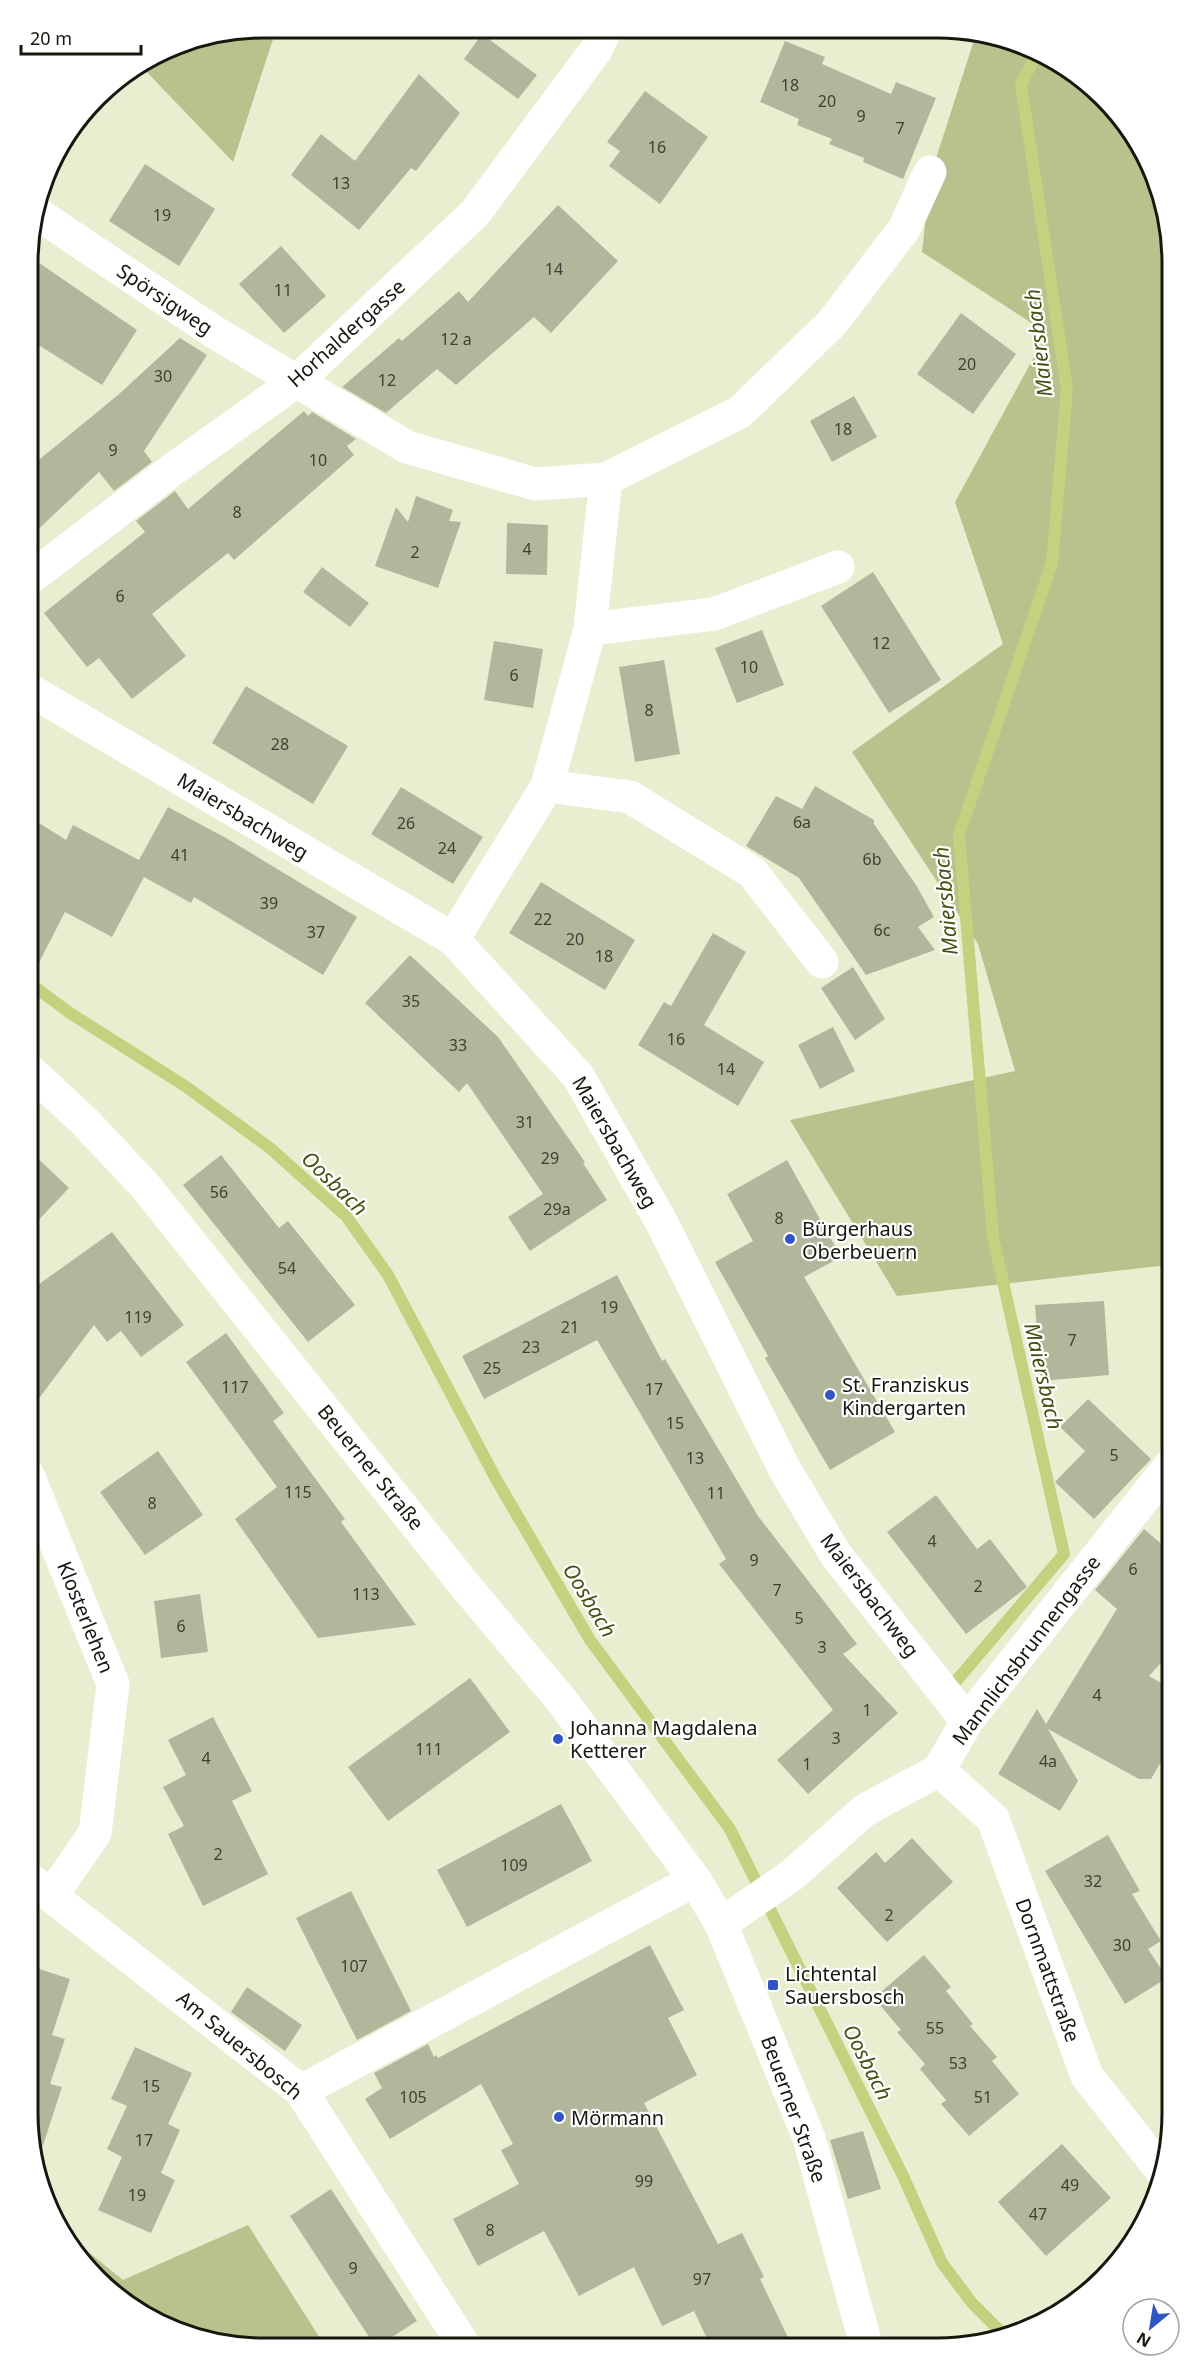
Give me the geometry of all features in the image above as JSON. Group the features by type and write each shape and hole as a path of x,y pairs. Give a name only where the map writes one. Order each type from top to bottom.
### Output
{"street":[{"name":"Horhaldergasse","path":"38,572 172,470 298,380 475,213 596,50 602,38"},
{"path":"453,939 547,786 590,629 606,479 740,412 832,323 904,229 930,172"},
{"name":"Spörsigweg","path":"42,217 214,332 407,447 535,484 606,479"},
{"path":"590,629 714,614 838,567"},
{"name":"Maiersbachweg","path":"38,695 453,939 578,1076 662,1223 785,1470 824,1536 836,1555 967,1721"},
{"path":"547,786 630,797 752,872 822,962"},
{"name":"Beuerner Straße","path":"38,1078 85,1122 146,1187 467,1587 562,1701 695,1880 721,1924 808,2138 864,2338"},
{"name":"Mannlichsbrunnengasse","path":"939,1770 967,1721 1162,1476"},
{"name":"Klosterlehen","path":"38,1500 113,1684 95,1833 40,1886"},
{"path":"721,1924 784,1879 865,1810 939,1770"},
{"name":"Dornmattstraße","path":"939,1770 993,1819 1087,2076 1156,2164"},
{"path":"301,2091 695,1880"},
{"name":"Am Sauersbosch","path":"40,1886 301,2091 459,2338"}],"green space":[{"path":"273,38 233,162 145,71 176,55 204,45 233,39"},
{"path":"974,41 1009,49 1036,61 1062,75 1096,103 1124,137 1138,163 1150,190 1157,218 1162,262 1162,1266 897,1296 790,1120 1015,1071 978,944 852,752 1003,644 955,502 1047,333 922,252 930,177"},
{"path":"248,2225 320,2338 233,2336 190,2326 137,2300 103,2272 81,2246 123,2280"}],"building":[{"path":"479,38 487,38 537,75 518,99 464,59"},
{"path":"785,41 825,57 822,64 891,94 896,82 936,98 903,179 863,162 864,158 829,144 832,139 797,125 799,119 760,102"},
{"path":"419,74 460,113 416,171 411,168 359,230 291,175 321,134 355,161"},
{"path":"645,91 708,137 660,204 609,166 620,151 607,142"},
{"path":"145,164 215,209 179,266 109,221"},
{"path":"558,205 618,261 551,333 534,317 456,385 437,369 386,413 342,387 399,338 402,341 459,291 468,302"},
{"path":"281,246 326,296 284,333 239,284"},
{"path":"38,262 137,330 102,385 38,345"},
{"path":"961,313 1016,354 973,414 917,374"},
{"path":"180,338 207,355 144,451 152,462 114,491 99,472 38,530 38,461 118,395"},
{"path":"854,396 877,437 832,462 810,421"},
{"path":"304,411 308,416 312,412 356,439 347,446 354,455 234,560 228,553 152,614 186,656 132,699 99,658 87,667 44,613 145,532 136,521 175,491 188,509"},
{"path":"416,496 453,510 449,521 461,522 438,588 375,566 396,507 408,522"},
{"path":"507,523 548,525 547,575 506,574"},
{"path":"322,567 369,603 350,627 303,592"},
{"path":"873,572 941,680 889,713 821,606"},
{"path":"762,630 784,685 737,703 715,648"},
{"path":"494,641 543,649 533,708 484,700"},
{"path":"664,660 680,754 635,762 619,667"},
{"path":"246,686 348,746 313,804 212,743"},
{"path":"815,786 874,820 874,824 916,885 934,917 918,927 935,950 866,975 799,878 746,846 776,796 802,809"},
{"path":"401,787 483,837 453,884 371,834"},
{"path":"168,807 226,838 357,917 323,975 194,897 191,903 144,877 112,937 65,912 38,965 38,822 66,840 73,825 139,860"},
{"path":"541,882 635,940 605,990 509,933"},
{"path":"713,933 746,952 704,1025 764,1062 738,1106 638,1045 664,1002 671,1006"},
{"path":"410,955 498,1037 585,1162 583,1163 607,1200 530,1251 508,1217 543,1194 467,1083 459,1092 365,1003"},
{"path":"853,967 885,1019 855,1040 821,988"},
{"path":"833,1027 855,1071 820,1089 798,1045"},
{"path":"221,1155 279,1228 288,1221 355,1305 308,1342 183,1185"},
{"path":"38,1159 69,1188 38,1221"},
{"path":"787,1160 841,1257 804,1277 895,1432 830,1470 765,1358 768,1356 715,1262 753,1241 727,1194"},
{"path":"112,1232 184,1325 141,1357 121,1331 107,1342 94,1325 38,1400 38,1285"},
{"path":"617,1275 662,1361 665,1359 758,1516 857,1644 843,1654 898,1713 808,1794 777,1760 833,1710 719,1564 726,1559 597,1340 484,1399 462,1356"},
{"path":"1104,1301 1109,1375 1041,1381 1035,1305"},
{"path":"226,1333 284,1413 273,1421 345,1519 341,1522 416,1625 318,1638 235,1519 277,1487 186,1362"},
{"path":"1088,1399 1151,1459 1094,1519 1055,1482 1085,1451 1060,1427"},
{"path":"158,1451 203,1515 145,1555 100,1492"},
{"path":"936,1495 977,1549 990,1539 1027,1587 966,1634 887,1532"},
{"path":"1144,1529 1162,1544 1162,1662 1149,1676 1162,1683 1162,1763 1151,1779 1139,1779 1048,1729 1078,1781 1060,1811 998,1774 1037,1709 1046,1724 1117,1609 1095,1590"},
{"path":"200,1594 208,1652 161,1658 154,1601"},
{"path":"470,1678 510,1732 388,1821 348,1767"},
{"path":"213,1717 252,1791 232,1801 268,1874 203,1906 168,1834 184,1826 163,1787 186,1775 168,1740"},
{"path":"561,1804 592,1861 467,1927 437,1870"},
{"path":"1108,1835 1140,1891 1132,1894 1161,1941 1148,1949 1162,1970 1162,1981 1125,2004 1045,1871"},
{"path":"912,1838 953,1882 887,1942 837,1888 876,1852 885,1863"},
{"path":"351,1891 411,2011 357,2040 296,1918"},
{"path":"650,1945 684,2010 668,2018 697,2075 644,2103 718,2244 742,2233 764,2277 760,2279 788,2338 707,2338 694,2311 662,2326 634,2267 579,2296 544,2231 478,2266 453,2219 519,2184 501,2150 513,2144 481,2084 390,2139 365,2099 382,2088 374,2073 428,2044 434,2057 436,2055 438,2058"},
{"path":"924,1955 951,1987 946,1991 973,2024 970,2026 997,2057 992,2061 1019,2094 969,2136 941,2104 946,2100 920,2069 925,2064 897,2032 901,2030 874,1998"},
{"path":"38,1969 70,1979 52,2035 65,2039 50,2084 62,2087 41,2152 38,2127"},
{"path":"247,1987 302,2025 285,2051 231,2012"},
{"path":"135,2047 192,2073 168,2124 180,2130 161,2173 175,2180 151,2233 98,2210 122,2157 107,2149 127,2106 111,2099"},
{"path":"863,2131 881,2189 848,2199 830,2140"},
{"path":"1062,2144 1111,2198 1046,2256 998,2202"},
{"path":"331,2189 417,2321 390,2338 370,2338 290,2216"}],"waterway":[{"name":"Maiersbach","path":"952,1686 1064,1554 993,1237 959,835 1052,563 1067,389 1021,85 1033,60"},
{"name":"Oosbach","path":"38,989 70,1013 185,1086 270,1148 346,1216 388,1275 496,1479 590,1640 730,1829 903,2176 942,2263 972,2303 998,2329"}],"place":[{"name":"Bürgerhaus Oberbeuern","path":"790,1239"},
{"name":"St. Franziskus Kindergarten","path":"830,1395"},
{"name":"Johanna Magdalena Ketterer","path":"558,1739"},
{"name":"Lichtental Sauersbosch","path":"773,1985"},
{"name":"Mörmann","path":"559,2117"}]}
